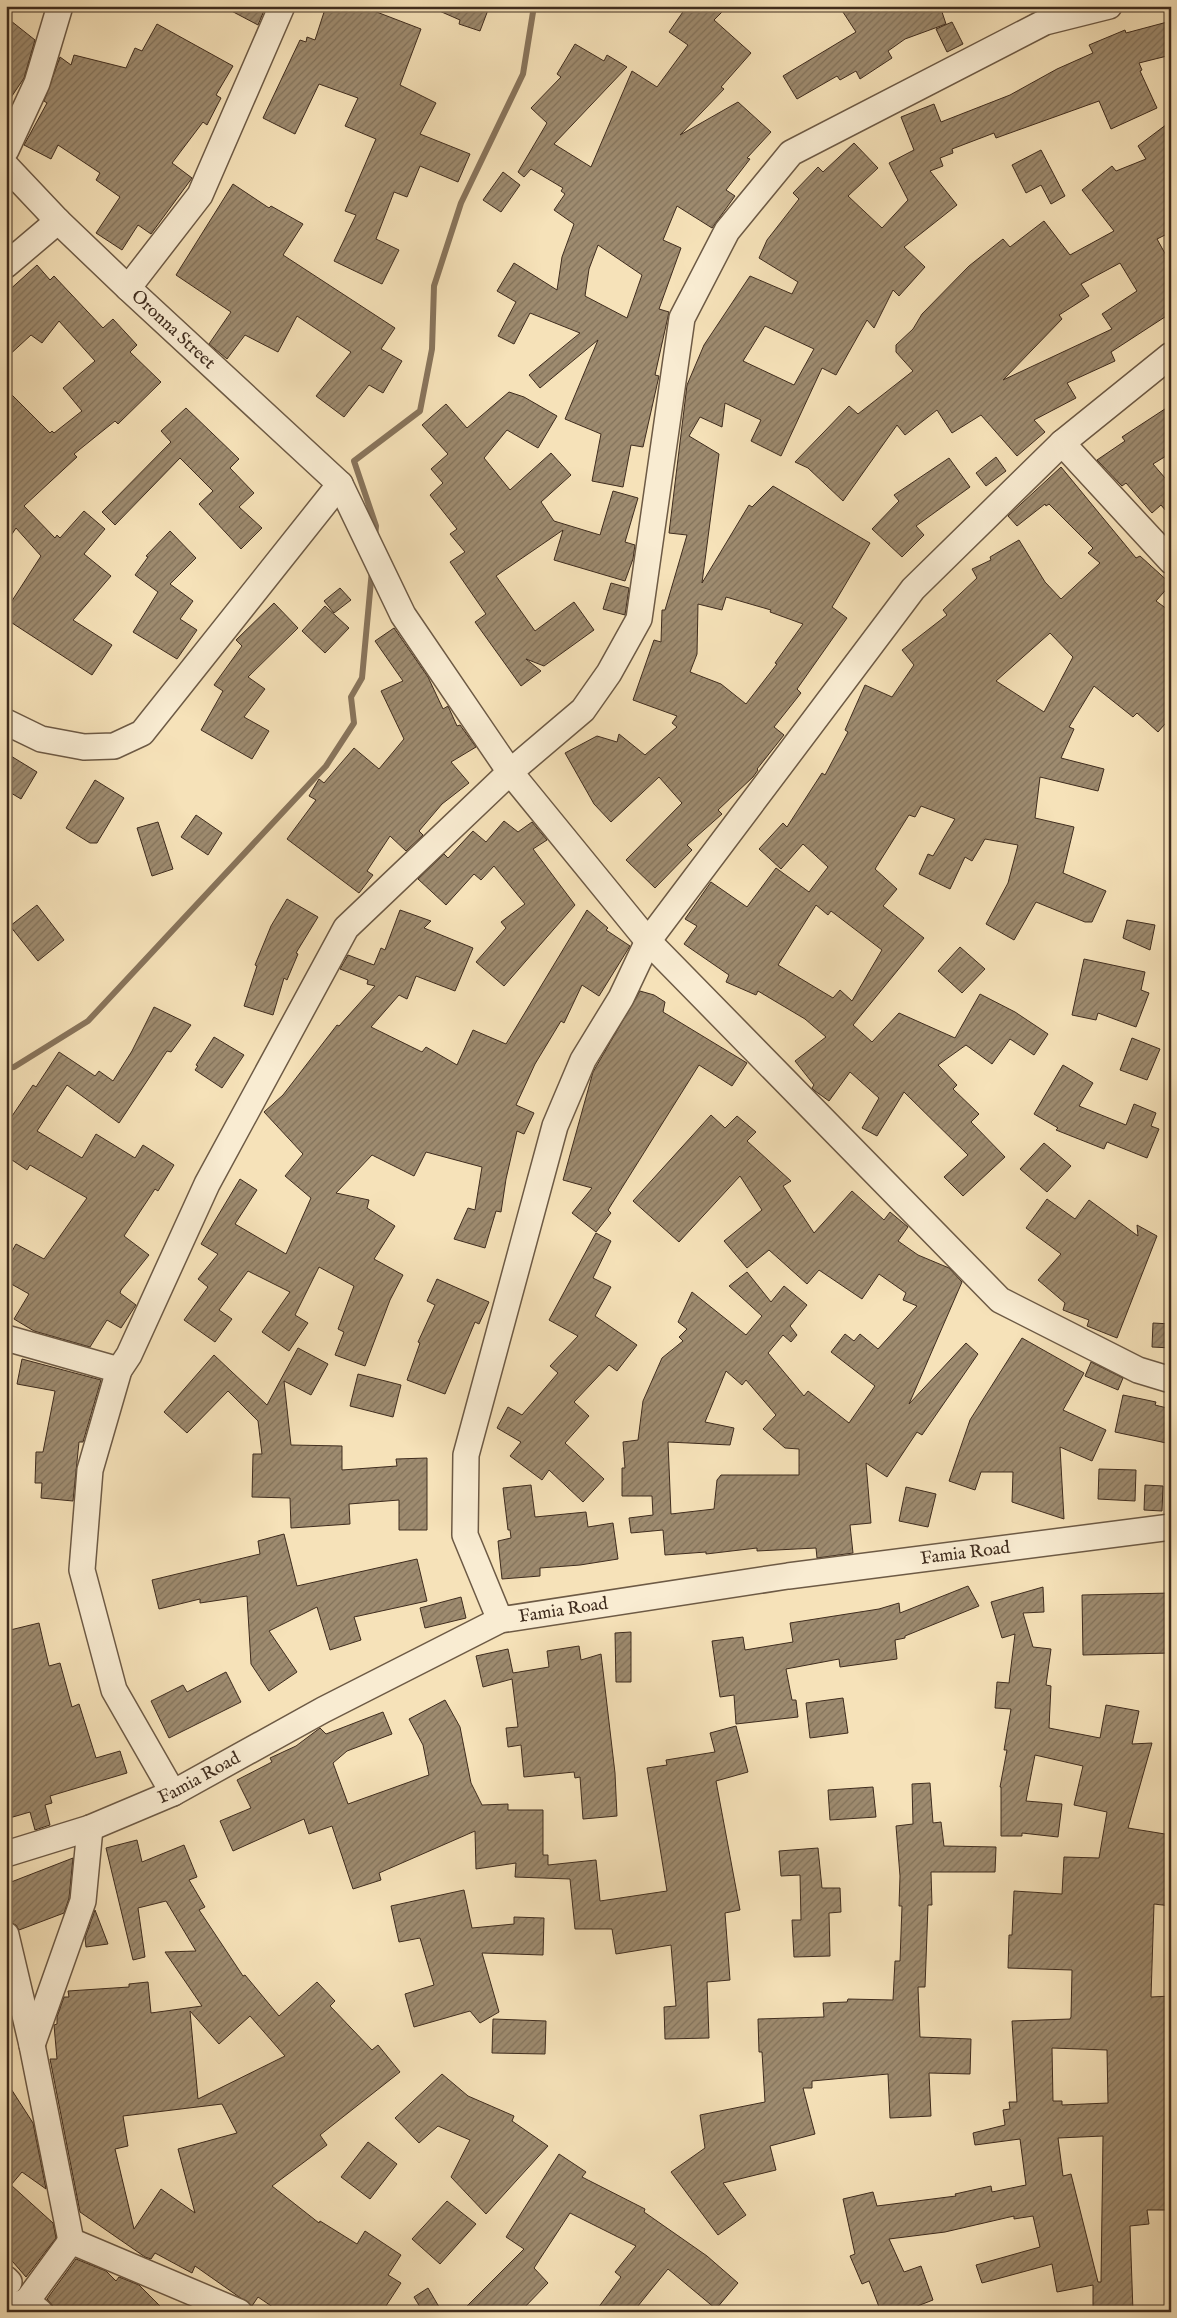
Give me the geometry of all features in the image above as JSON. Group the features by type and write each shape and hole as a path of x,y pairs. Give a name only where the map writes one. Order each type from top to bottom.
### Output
{"street":[{"path":"6,150 37,83 60,6"},
{"path":"128,288 200,195 282,6"},
{"path":"173,1793 114,1690 82,1570 90,1470 119,1370 129,1355 207,1184 346,928 510,772 583,710 608,673 639,619 682,318 727,231 791,153 1045,22 1109,6"},
{"name":"Oronna Street","path":"6,166 58,221 128,288 342,487"},
{"path":"6,265 58,221"},
{"path":"500,1620 465,1535 466,1455 555,1126 583,1060 621,998 648,941 913,589 1062,443 1171,355"},
{"path":"1062,443 1171,561"},
{"path":"6,722 41,740 84,747 114,746 142,733 342,487 402,615 510,772 648,941 1000,1300 1138,1370 1171,1380"},
{"path":"6,1338 119,1370"},
{"name":"Famia Road","path":"6,1854 90,1828 173,1793 323,1710 500,1620 788,1576 1171,1527"},
{"path":"32,2045 82,1901 90,1828"},
{"path":"6,1935 32,2045 71,2242 25,2305"},
{"path":"71,2242 239,2312"},
{"path":"6,2279 9,2282 6,2283"}],"building":[{"path":"222,6 266,6 258,25"},
{"path":"326,6 361,6 421,29 400,85 436,103 420,134 470,154 458,182 420,166 407,197 394,192 376,239 399,250 382,284 334,261 356,215 345,211 376,139 345,126 358,98 319,84 295,134 263,118 300,40 306,42 307,37 315,40"},
{"path":"428,6 478,6 488,10 480,31 459,24 460,20"},
{"path":"687,6 728,6 714,20 751,53 721,87 724,89 680,135 738,102 771,132 747,158 750,159 726,190 735,196 712,228 677,206 663,240 681,248 659,309 669,312 655,375 659,376 643,447 631,445 623,487 592,481 601,434 565,419 598,340 540,388 529,375 580,333 530,313 514,344 498,336 516,302 497,291 514,263 557,290 562,257 574,224 554,210 565,194 561,191 563,188 531,169 524,177 518,172 547,123 531,108 561,77 557,74 575,44 604,61 607,55 627,67 554,144 591,167 632,71 657,87 688,45 669,32","holes":["598,245 642,275 627,318 585,296 589,269"]},
{"path":"839,6 940,6 946,24 905,39 888,51 892,58 860,79 856,71 840,80 837,76 797,99 783,76 856,32"},
{"path":"6,17 35,40 24,78 6,105"},
{"path":"1171,21 1171,55 1139,63 1142,70 1140,71 1157,108 1111,129 1099,101 996,138 994,133 952,149 953,153 940,158 943,166 930,171 957,205 904,247 925,267 899,296 893,290 874,328 867,320 836,375 822,368 781,456 751,441 761,420 725,403 722,427 700,417 689,436 719,454 702,583 749,505 752,507 773,486 870,543 832,607 847,618 797,689 801,693 774,727 784,735 757,769 753,777 718,810 722,814 687,845 692,850 655,888 626,860 682,803 659,777 611,822 594,804 565,753 597,736 617,742 619,734 645,755 677,727 672,723 677,716 633,700 654,640 661,642 662,610 665,610 687,535 669,533 687,385 704,345 750,276 792,294 798,282 759,258 767,240 799,199 793,193 818,167 823,172 854,143 878,168 848,196 882,228 908,200 889,163 914,150 901,117 934,104 941,122 1010,95 1057,69 1093,53 1089,45 1125,30 1126,33","holes":["765,326 814,349 794,385 743,361","726,597 771,610 770,612 803,624 775,663 777,664 746,704 721,684 690,672 697,654 698,604 722,610"]},
{"path":"952,22 963,44 947,52 936,29"},
{"path":"157,24 233,66 216,95 221,98 207,125 203,122 172,163 192,178 151,234 138,225 122,250 96,233 120,197 96,180 100,173 58,145 51,159 24,145 47,103 44,101 60,57 71,65 74,55 126,68 135,48 142,51"},
{"path":"1171,121 1171,232 1157,239 1171,268 1171,313 1111,352 1115,361 1067,383 1076,398 1034,420 1045,432 1017,456 981,415 952,433 937,410 905,435 897,425 843,501 808,468 795,462 849,406 858,414 913,371 896,352 896,345 913,329 922,314 969,266 1003,239 1010,247 1044,221 1070,255 1114,231 1082,190 1112,166 1116,171 1146,159 1138,146","holes":["1120,263 1137,291 1102,314 1112,329 1003,380 1062,319 1059,315 1089,296 1081,284"]},
{"path":"1041,150 1065,196 1051,204 1041,185 1026,193 1012,165"},
{"path":"503,172 520,185 501,212 483,200"},
{"path":"233,184 269,208 271,206 303,224 283,255 395,328 381,349 402,361 383,393 369,385 344,417 316,396 351,352 297,316 278,352 245,335 227,359 209,344 231,312 176,275"},
{"path":"37,265 50,280 54,276 103,328 113,319 137,345 130,352 161,382 118,424 115,421 74,454 77,457 24,506 55,538 57,535 60,538 84,511 105,529 84,554 111,576 73,620 112,645 92,675 6,619 6,610 41,556 16,528 6,543 6,389 50,433 52,431 54,433 82,411 63,388 95,361 59,321 42,343 31,335 6,358 6,293"},
{"path":"509,392 524,397 557,416 538,448 507,430 484,458 510,490 551,453 571,475 541,502 554,521 600,535 613,491 638,498 625,542 635,545 633,559 625,581 554,560 563,530 496,576 535,631 574,602 594,630 544,666 526,659 541,671 521,686 475,622 486,614 450,562 465,552 450,534 457,529 430,495 443,483 431,469 448,454 422,425 446,404 467,428"},
{"path":"1171,405 1171,453 1153,464 1171,485 1171,517 1161,505 1152,513 1126,483 1122,486 1097,460 1125,441 1122,437"},
{"path":"186,408 239,459 230,468 254,493 239,507 262,528 241,549 199,504 213,491 180,458 115,525 102,512 171,442 161,431"},
{"path":"996,457 1006,471 986,486 976,473"},
{"path":"949,458 970,487 916,526 924,535 902,557 872,529 899,501 894,495"},
{"path":"1061,467 1136,558 1140,556 1171,584 1156,601 1171,612 1171,717 1158,732 1137,713 1133,717 1094,686 1069,727 1074,729 1061,758 1104,769 1098,791 1040,777 1035,818 1074,827 1063,873 1106,891 1092,922 1085,922 1036,902 1014,940 986,924 1008,883 1018,845 985,839 972,861 965,857 950,889 919,874 928,854 933,856 955,819 921,806 915,817 909,815 875,869 897,889 883,906 924,938 853,1025 872,1042 899,1013 955,1038 980,994 1015,1012 1048,1034 1034,1055 1010,1039 992,1064 966,1045 938,1065 957,1085 953,1089 979,1114 971,1122 1005,1157 963,1196 944,1177 968,1155 904,1092 877,1136 862,1128 879,1098 850,1072 829,1101 815,1091 812,1088 814,1085 795,1061 826,1037 805,1019 758,991 756,995 726,982 729,975 684,944 697,926 685,919 711,882 747,907 776,868 809,892 828,867 803,844 781,869 759,849 783,823 787,827 822,773 825,775 848,732 845,730 865,685 892,697 914,665 902,650 947,615 943,610 977,578 972,569 991,560 990,557 1019,540 1045,582 1061,599 1100,563 1088,553 1093,548 1049,504 1046,506 1045,504 1017,526 1008,516","holes":["1050,633 1073,657 1044,712 996,681","816,905 828,915 831,911 882,950 852,1001 840,990 833,998 778,965"]},
{"path":"170,531 196,558 170,584 193,601 180,619 197,630 177,659 133,632 158,592 135,575 148,557 146,556"},
{"path":"611,583 629,588 625,615 603,609"},
{"path":"340,588 351,600 334,613 324,601"},
{"path":"274,603 298,628 248,677 265,689 244,717 269,731 252,759 201,730 223,691 214,685 242,646 236,640"},
{"path":"325,606 349,628 325,653 302,631"},
{"path":"394,628 428,677 443,709 448,706 457,726 460,725 476,747 451,762 469,783 442,804 419,831 423,835 406,851 390,836 367,871 373,875 359,893 287,839 316,800 309,796 319,779 324,783 354,748 379,769 404,739 381,691 403,681 375,641"},
{"path":"6,753 37,772 21,799 6,790"},
{"path":"95,780 124,798 97,843 90,843 66,828"},
{"path":"196,815 222,833 208,855 181,837"},
{"path":"504,821 518,832 532,822 547,840 533,849 575,905 504,986 476,962 506,928 501,922 525,904 494,866 481,880 474,874 446,905 418,879 444,854 448,858 473,831 486,842"},
{"path":"158,822 173,869 152,876 137,828"},
{"path":"287,899 318,917 296,953 298,954 287,980 284,978 273,1015 244,1006 257,966 255,965 271,926"},
{"path":"37,905 64,940 38,961 10,926"},
{"path":"400,910 431,921 424,928 473,948 455,991 416,976 407,999 399,995 371,1027 422,1052 426,1047 457,1065 473,1030 506,1044 587,910 608,928 606,930 630,946 599,996 582,985 564,1023 561,1021 535,1064 516,1105 534,1113 524,1134 517,1131 501,1212 496,1211 485,1248 454,1239 468,1208 475,1210 482,1167 426,1152 414,1176 372,1155 336,1193 369,1200 367,1208 395,1226 374,1259 403,1275 390,1300 365,1366 335,1355 344,1332 338,1329 354,1286 319,1267 295,1315 308,1323 289,1351 262,1332 290,1292 248,1271 219,1310 232,1319 215,1342 184,1320 208,1287 198,1279 218,1254 201,1244 240,1179 257,1190 235,1224 286,1254 311,1198 285,1176 303,1154 264,1112 283,1095 337,1025 339,1026 375,986 367,984 368,980 340,969 348,955 374,965 381,948 385,950"},
{"path":"1127,920 1155,925 1150,950 1123,938"},
{"path":"960,947 985,969 962,993 938,971"},
{"path":"1084,959 1145,972 1141,990 1149,993 1136,1027 1098,1013 1096,1020 1072,1015"},
{"path":"640,991 654,995 665,1002 663,1012 747,1063 732,1086 699,1065 608,1210 611,1213 596,1232 572,1213 592,1188 563,1180 593,1072"},
{"path":"154,1007 191,1025 171,1052 167,1051 119,1123 67,1085 37,1131 82,1158 96,1134 135,1158 143,1145 174,1165 158,1191 155,1189 124,1236 149,1255 120,1293 136,1305 121,1328 107,1320 90,1347 34,1331 14,1319 29,1294 6,1281 6,1262 16,1244 44,1259 87,1198 30,1165 27,1170 6,1156 6,1125 33,1085 36,1087 59,1052 95,1076 99,1071 113,1081 132,1051"},
{"path":"214,1037 244,1055 222,1088 195,1070 198,1066 196,1065"},
{"path":"1132,1038 1160,1049 1147,1080 1120,1070"},
{"path":"1063,1065 1093,1083 1079,1106 1126,1125 1134,1104 1156,1113 1151,1126 1159,1129 1147,1158 1107,1142 1104,1149 1056,1130 1058,1128 1034,1114"},
{"path":"711,1115 725,1128 737,1116 756,1132 747,1141 791,1181 783,1186 814,1233 852,1191 884,1220 890,1212 908,1227 898,1241 918,1255 949,1268 962,1282 909,1404 966,1343 978,1354 922,1435 917,1432 887,1477 866,1463 871,1523 850,1525 853,1553 817,1558 816,1548 757,1551 757,1548 706,1554 706,1552 665,1555 663,1530 631,1533 629,1518 653,1515 652,1496 622,1496 622,1468 625,1468 623,1442 638,1440 643,1401 662,1358 683,1341 679,1337 687,1329 678,1322 692,1292 746,1335 762,1316 729,1286 747,1272 771,1302 784,1286 807,1305 790,1326 797,1335 791,1342 783,1335 768,1353 804,1396 808,1391 849,1423 875,1386 831,1352 845,1334 854,1341 860,1334 878,1349 917,1306 903,1300 906,1293 879,1274 862,1299 819,1270 807,1284 769,1250 747,1268 724,1241 762,1210 740,1176 679,1242 633,1201","holes":["726,1371 742,1385 746,1380 776,1415 763,1429 785,1448 799,1449 799,1475 721,1475 717,1480 714,1509 671,1514 668,1442 730,1445 734,1428 705,1422"]},
{"path":"1044,1143 1071,1166 1047,1192 1020,1169"},
{"path":"1047,1199 1075,1219 1089,1200 1138,1236 1137,1225 1157,1236 1117,1338 1087,1326 1089,1320 1063,1310 1065,1303 1038,1280 1061,1254 1026,1228"},
{"path":"596,1233 611,1241 593,1278 611,1287 595,1316 637,1345 617,1371 609,1365 574,1402 589,1416 565,1443 604,1479 583,1502 549,1470 542,1480 510,1456 521,1442 497,1428 508,1407 522,1415 558,1373 550,1366 578,1336 549,1320"},
{"path":"437,1279 489,1302 479,1324 475,1322 445,1394 407,1380 420,1343 418,1342 435,1305 427,1301"},
{"path":"1153,1323 1171,1324 1171,1348 1152,1347"},
{"path":"1022,1338 1084,1373 1063,1410 1106,1430 1092,1461 1060,1447 1064,1519 1012,1502 1013,1472 981,1472 975,1490 949,1481 970,1420"},
{"path":"298,1348 328,1364 311,1395 284,1381 291,1445 342,1446 342,1470 397,1466 396,1459 427,1458 427,1530 399,1530 399,1500 349,1504 350,1524 291,1528 290,1498 252,1497 253,1454 262,1454 258,1421 228,1391 187,1433 164,1412 214,1355 267,1405"},
{"path":"22,1359 101,1380 83,1442 79,1442 73,1501 41,1498 42,1483 35,1483 36,1452 43,1452 55,1391 17,1384"},
{"path":"1091,1362 1123,1378 1118,1390 1085,1376"},
{"path":"358,1374 401,1385 393,1417 350,1406"},
{"path":"1123,1395 1156,1402 1155,1405 1171,1409 1171,1444 1115,1432"},
{"path":"1099,1469 1136,1470 1135,1501 1098,1499"},
{"path":"531,1485 535,1517 586,1512 588,1527 613,1523 618,1559 580,1565 540,1568 540,1576 502,1579 498,1541 511,1538 510,1530 508,1530 503,1488"},
{"path":"1145,1485 1163,1486 1162,1511 1144,1510"},
{"path":"906,1487 936,1494 928,1527 899,1521"},
{"path":"284,1534 297,1586 417,1559 427,1601 354,1617 361,1640 330,1650 317,1607 269,1631 297,1672 269,1691 251,1664 247,1596 200,1603 200,1599 159,1609 152,1580 260,1554 258,1541"},
{"path":"968,1586 979,1606 905,1636 905,1638 895,1640 897,1659 840,1667 839,1659 786,1669 792,1700 796,1700 798,1717 736,1724 734,1695 720,1697 712,1641 743,1637 745,1650 793,1642 790,1623 879,1609 899,1603 900,1613"},
{"path":"1043,1587 1044,1612 1023,1613 1033,1647 1051,1649 1046,1685 1051,1686 1049,1728 1100,1738 1106,1705 1139,1711 1132,1744 1152,1743 1128,1828 1171,1835 1171,1906 1154,1904 1151,1997 1171,1996 1171,2210 1147,2210 1149,2224 1130,2226 1133,2312 1093,2312 1093,2285 1057,2292 1052,2264 982,2283 976,2265 1040,2247 1033,2216 1014,2219 1014,2216 945,2232 889,2239 904,2272 921,2266 933,2300 902,2312 881,2312 869,2281 862,2284 850,2256 855,2254 843,2199 873,2192 877,2206 956,2196 955,2194 991,2186 992,2192 1026,2185 1020,2139 975,2145 973,2133 1005,2125 1003,2110 1010,2109 1009,2102 1017,2102 1012,2021 1070,2019 1071,2017 1072,1970 1008,1968 1009,1935 1012,1935 1014,1891 1062,1894 1064,1857 1099,1858 1107,1812 1074,1805 1083,1766 1035,1755 1026,1801 1062,1804 1058,1837 1022,1833 1022,1836 1001,1836 1000,1787 1007,1750 1004,1750 1011,1709 995,1708 997,1682 1009,1683 1015,1634 1002,1638 991,1602","holes":["1052,2048 1107,2050 1108,2103 1062,2105 1062,2101 1053,2101","1103,2136 1101,2282 1098,2282 1071,2174 1063,2176 1058,2138"]},
{"path":"1171,1593 1171,1653 1083,1655 1082,1595"},
{"path":"461,1597 466,1618 425,1628 420,1608"},
{"path":"39,1623 49,1666 60,1663 72,1707 79,1704 96,1758 120,1751 127,1773 50,1796 52,1803 45,1805 50,1825 35,1830 30,1812 6,1819 6,1631"},
{"path":"631,1632 631,1682 616,1682 615,1633"},
{"path":"579,1646 581,1660 601,1654 615,1773 617,1816 583,1819 580,1777 575,1778 574,1772 524,1777 521,1745 508,1747 506,1728 518,1727 512,1679 483,1687 476,1656 508,1649 513,1673 549,1667 547,1651"},
{"path":"226,1672 241,1702 169,1738 151,1701 183,1685 187,1692"},
{"path":"843,1698 848,1733 810,1738 806,1703"},
{"path":"445,1700 460,1727 471,1783 482,1805 508,1804 508,1810 543,1810 543,1855 548,1855 548,1865 596,1860 600,1901 667,1891 647,1768 667,1765 666,1760 715,1752 710,1733 736,1726 748,1772 716,1781 740,1910 725,1913 730,1980 707,1982 709,2038 665,2039 664,2007 676,2006 671,1945 616,1954 612,1929 575,1929 570,1879 515,1877 516,1863 476,1869 475,1831 379,1873 381,1880 353,1889 332,1826 309,1834 304,1819 233,1851 220,1821 251,1808 237,1780 272,1762 270,1758 296,1746 320,1728 326,1734 383,1712 392,1734 347,1751 333,1763 348,1804 429,1775 423,1745 409,1719"},
{"path":"930,1783 933,1823 941,1822 944,1846 996,1847 995,1872 931,1872 932,1905 928,1905 925,1987 918,1987 920,2037 971,2039 970,2074 929,2073 931,2116 890,2118 888,2074 812,2081 812,2088 803,2088 815,2134 770,2146 776,2170 723,2183 746,2215 718,2235 671,2172 705,2148 700,2115 765,2102 762,2052 759,2052 758,2019 824,2017 823,2003 847,2002 848,1999 893,2000 895,1961 900,1961 902,1906 899,1906 900,1876 896,1826 913,1824 912,1784"},
{"path":"873,1787 876,1817 830,1820 828,1790"},
{"path":"137,1840 142,1862 184,1845 197,1877 189,1880 205,1907 199,1910 243,1976 245,1975 279,2016 317,1982 335,2001 330,2006 372,2050 378,2045 400,2072 320,2135 327,2145 272,2186 319,2223 320,2221 357,2244 365,2231 401,2255 388,2275 401,2283 382,2312 280,2312 258,2297 252,2306 195,2266 192,2273 155,2253 151,2259 145,2257 80,2212 50,2059 57,2059 54,2025 57,2024 57,2017 64,1997 69,1997 68,1991 129,1987 129,1984 148,1982 151,2013 202,2006 165,1952 196,1951 166,1901 138,1908 145,1957 133,1960 106,1848","holes":["190,2011 219,2044 250,2016 285,2056 198,2099","222,2104 237,2133 178,2149 195,2213 161,2189 134,2229 115,2149 128,2146 123,2116"]},
{"path":"818,1848 822,1888 840,1888 841,1912 829,1913 830,1956 794,1957 792,1920 801,1920 800,1875 781,1876 779,1851"},
{"path":"73,1858 69,1898 64,1913 19,1930 16,1925 6,1921 6,1884"},
{"path":"464,1890 472,1928 514,1924 514,1917 544,1918 543,1955 482,1953 499,2012 480,2023 470,2011 414,2027 405,1994 434,1985 420,1938 399,1942 391,1906"},
{"path":"95,1910 108,1944 86,1947 85,1938"},
{"path":"493,2019 546,2021 545,2054 492,2053"},
{"path":"442,2074 468,2096 514,2116 512,2121 548,2146 486,2214 451,2177 470,2140 438,2126 419,2143 395,2118"},
{"path":"6,2081 33,2123 46,2189 22,2172 11,2185 53,2223 56,2238 26,2277 6,2254"},
{"path":"368,2142 397,2164 370,2199 341,2177"},
{"path":"559,2154 586,2172 582,2177 645,2209 644,2212 707,2256 738,2283 716,2309 668,2269 633,2312 595,2312 621,2277 615,2272 636,2246 570,2213 534,2268 548,2283 520,2312 461,2312 524,2249 506,2237"},
{"path":"447,2201 476,2224 440,2264 412,2239"},
{"path":"76,2259 106,2271 116,2281 119,2277 139,2285 166,2312 58,2312 47,2299"},
{"path":"428,2288 442,2312 423,2312 414,2297"}],"waterway":[{"path":"375,538 376,526 354,461 420,411 432,349 434,286 461,203 523,74 534,6"},
{"path":"6,1068 14,1067 88,1021 326,766 354,723 351,697 362,678 372,570"}]}
